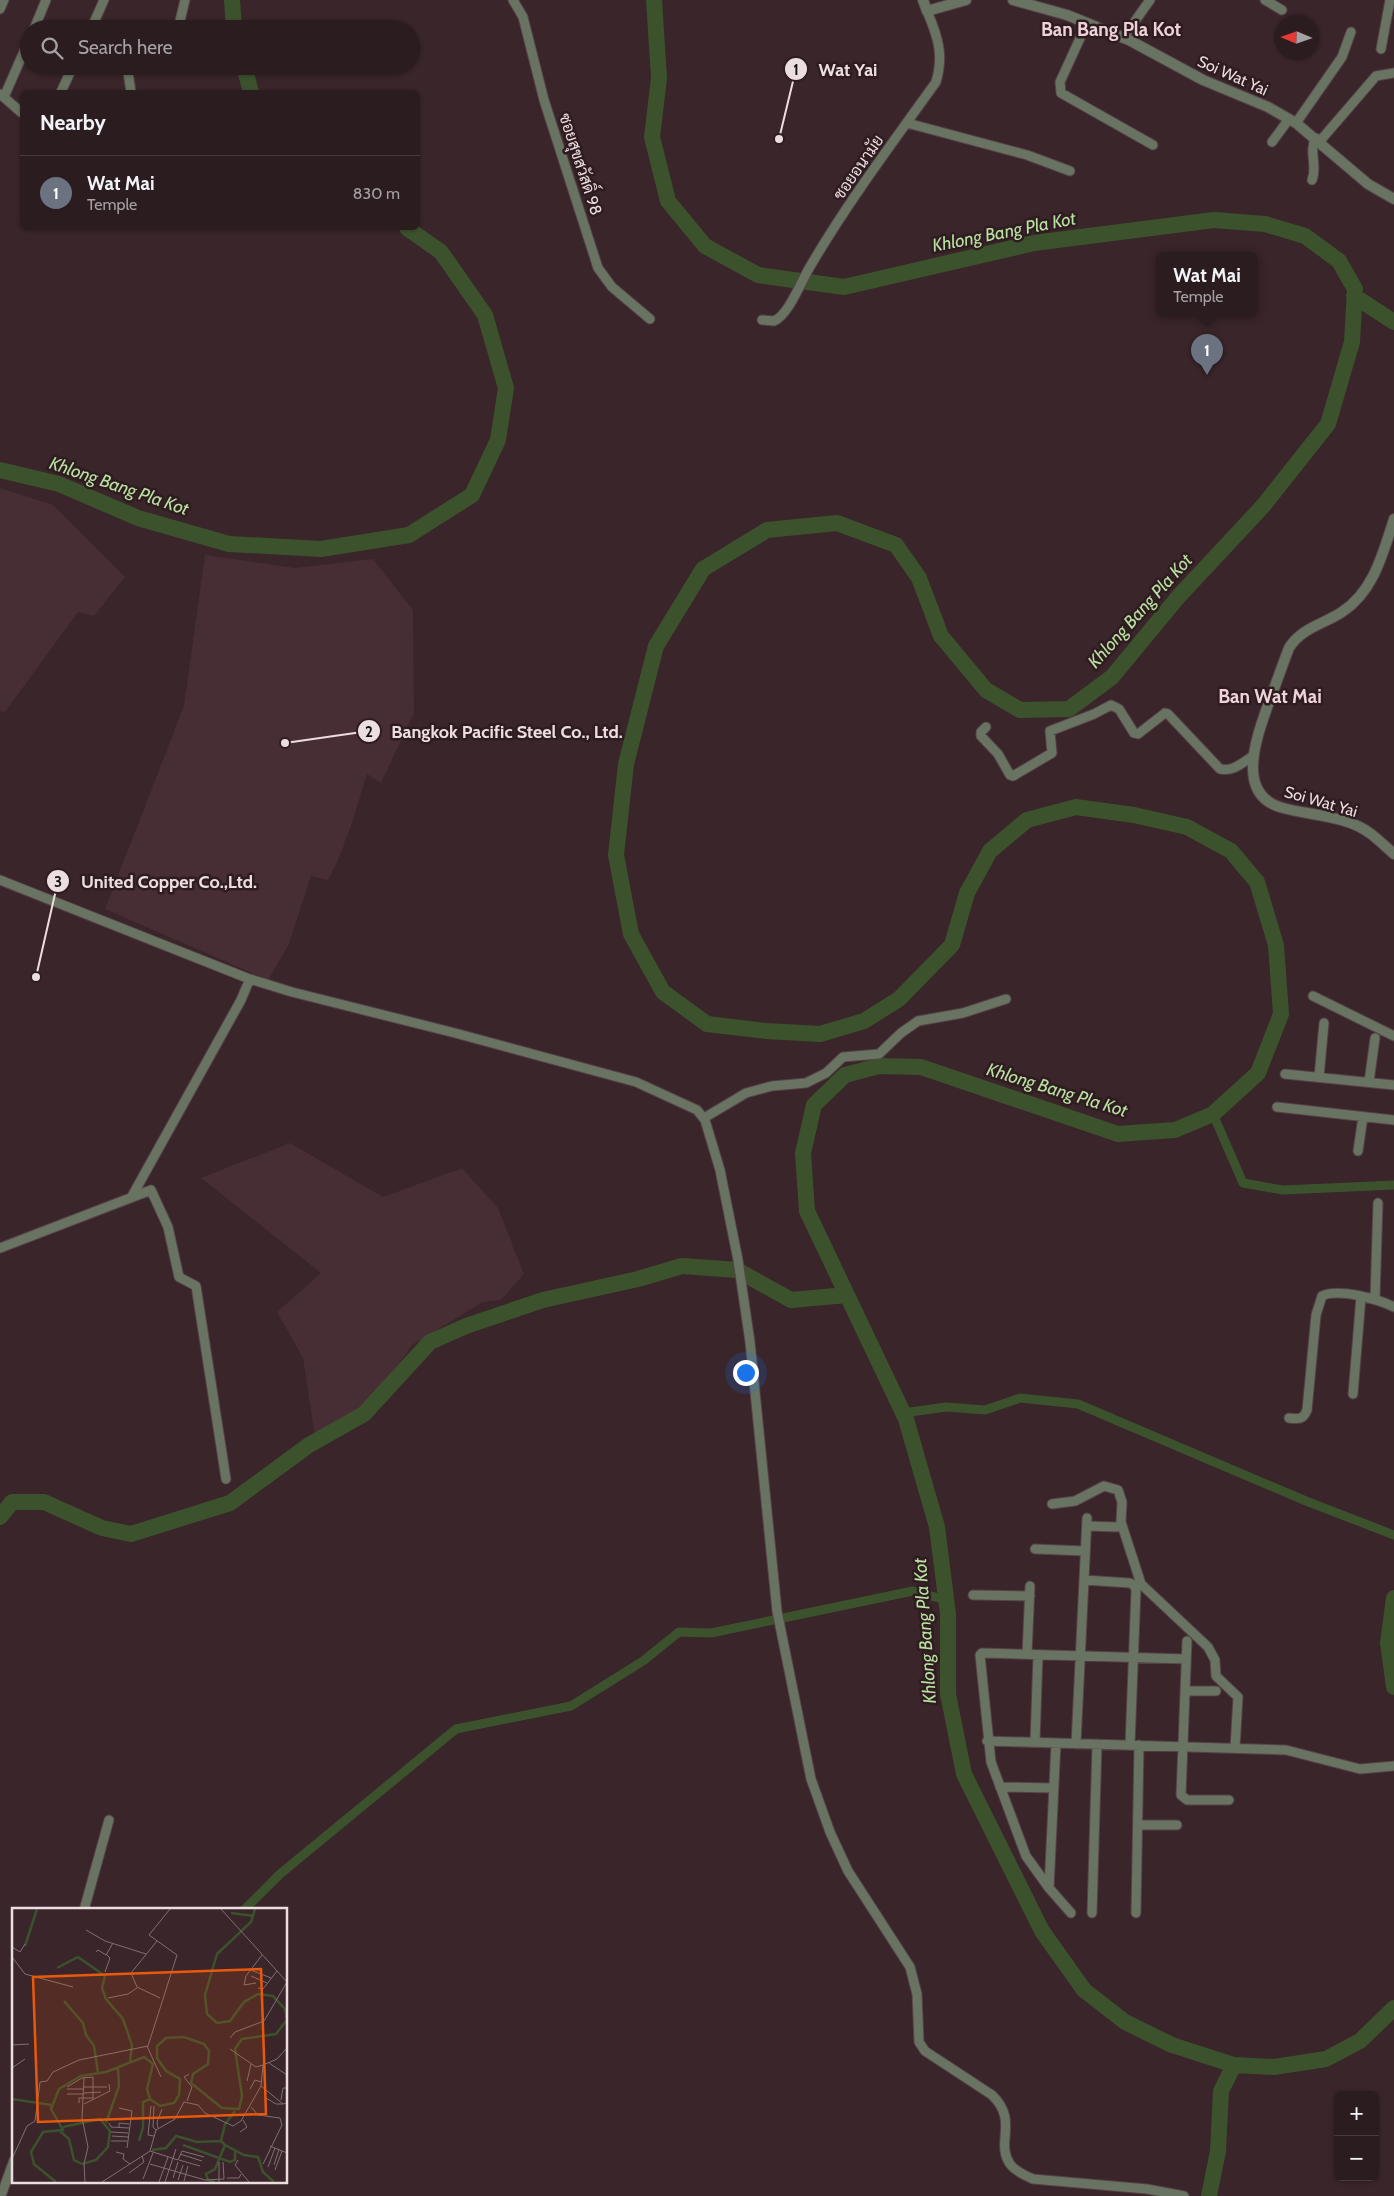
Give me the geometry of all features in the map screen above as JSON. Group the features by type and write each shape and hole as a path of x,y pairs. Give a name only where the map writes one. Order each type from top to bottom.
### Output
{"street":[{"path":"0,9 4,0"},
{"path":"38,20 46,0"},
{"path":"95,20 104,0"},
{"path":"180,20 185,0"},
{"name":"ซอยสุขสวัสดิ์ 98","path":"513,0 523,18 544,100 598,268 612,287 650,319"},
{"path":"922,0 927,11 966,0"},
{"name":"Soi Wat Yai","path":"1013,0 1086,23 1123,38 1203,80 1268,107 1292,121 1318,140 1368,184 1394,199"},
{"path":"1123,38 1150,0"},
{"path":"1265,0 1282,10"},
{"path":"1381,49 1390,0"},
{"name":"ซอยอนามัย","path":"762,320 774,321 779,319 811,264 936,82 941,66 936,33 927,11"},
{"path":"1086,23 1060,82 1061,93 1153,145"},
{"path":"1272,142 1292,121 1342,56 1350,32"},
{"path":"20,59 2,96 20,111"},
{"path":"1312,180 1315,169 1311,149 1376,76 1394,73"},
{"path":"62,90 69,75"},
{"path":"128,75 131,90"},
{"path":"907,122 1027,155 1070,171"},
{"name":"Soi Wat Yai","path":"1394,519 1379,564 1368,587 1358,600 1342,612 1294,638 1256,739 1253,756 1253,773 1257,787 1264,797 1281,808 1355,825 1370,833 1394,854"},
{"path":"986,727 981,732 981,736 998,754 1010,775 1013,776 1052,753 1050,730 1114,705 1134,733 1138,734 1164,713 1168,714 1220,768 1234,769 1253,756"},
{"path":"0,880 247,978 292,992 455,1033 636,1082 697,1110 704,1118 720,1170 738,1260 750,1342 777,1611 811,1779 830,1832 848,1871 910,1967 917,1994 919,2042 925,2051 992,2095 1000,2103 1006,2115 1005,2148 1010,2165 1033,2179 1147,2189 1184,2196"},
{"path":"131,1198 241,1000 249,981 247,978"},
{"path":"1313,996 1394,1036"},
{"path":"704,1118 746,1092 772,1086 806,1083 826,1073 843,1057 879,1054 901,1033 918,1021 963,1013 1006,1000"},
{"path":"1319,1077 1324,1024"},
{"path":"1369,1082 1375,1038"},
{"path":"1285,1074 1394,1085"},
{"path":"1278,1107 1394,1120"},
{"path":"1358,1151 1363,1116"},
{"path":"0,1248 151,1190 168,1227 179,1277 196,1286 226,1478"},
{"path":"1375,1299 1378,1203"},
{"path":"1289,1418 1300,1419 1304,1417 1307,1410 1316,1315 1322,1296 1333,1293 1375,1299 1394,1307"},
{"path":"1353,1394 1361,1297"},
{"path":"1052,1504 1075,1501 1104,1486 1118,1490 1122,1502 1121,1522 1141,1584 1208,1647 1214,1660 1216,1676 1238,1697 1235,1748"},
{"path":"1076,1744 1087,1522 1117,1527"},
{"path":"1036,1549 1085,1551"},
{"path":"1084,1580 1134,1585 1136,1590 1135,1745 1138,1824 1136,1913"},
{"path":"974,1595 1030,1591 1027,1654"},
{"path":"1187,1641 1181,1795 1187,1800 1229,1800"},
{"path":"1071,1912 1049,1888 1026,1856 991,1762 987,1741 980,1655 982,1653 1186,1659"},
{"path":"1035,1742 1038,1655"},
{"path":"1186,1691 1216,1691"},
{"path":"987,1741 1286,1750 1360,1770 1394,1766"},
{"path":"1049,1888 1056,1743"},
{"path":"1092,1913 1097,1744"},
{"path":"1000,1787 1053,1788"},
{"path":"85,1908 108,1820"},
{"path":"1138,1824 1177,1825"},
{"path":"1,2196 12,2166"}],"shaded area":[{"path":"0,488 53,505 125,577 94,616 78,612 5,712 0,711"},
{"path":"205,555 295,568 373,559 413,610 414,713 381,783 367,774 351,826 328,880 311,876 289,944 268,980 105,909 184,706"},
{"path":"290,1143 383,1197 462,1168 498,1208 524,1274 501,1300 483,1302 412,1345 378,1395 316,1443 303,1358 277,1312 321,1273 201,1178"}],"waterway":[{"name":"Khlong Bang Pla Kot","path":"232,0 233,20"},
{"name":"Khlong Bang Pla Kot","path":"654,0 659,78 652,137 668,201 705,246 758,275 844,287 1034,243 1214,220 1265,224 1305,236 1339,261 1355,289 1352,342 1328,424 1263,506 1179,596 1112,677 1069,709 1020,710 986,690 941,636 919,578 896,545 837,523 767,530 703,569 656,646 626,764 616,855 631,934 663,992 707,1024 766,1031 820,1034 864,1021 899,999 952,945 967,893 990,851 1027,820 1076,807 1134,815 1187,827 1231,851 1257,882 1276,945 1281,1014 1258,1073 1213,1114 1175,1130 1118,1134 921,1067 879,1066 845,1075 814,1105 803,1153 807,1211 906,1419 937,1527 948,1614 948,1694 964,1774 1042,1931 1084,1990 1125,2022 1172,2045 1234,2065 1274,2067 1326,2059 1360,2041 1394,2008"},
{"name":"Khlong Bang Pla Kot","path":"246,75 250,90"},
{"name":"Khlong Bang Pla Kot","path":"0,470 59,484 138,518 229,544 321,549 409,535 472,495 498,440 506,388 485,315 441,252 410,230"},
{"path":"1354,296 1394,322"},
{"path":"1213,1114 1243,1183 1283,1190 1394,1185"},
{"path":"0,1517 12,1502 44,1502 102,1528 131,1534 230,1503 309,1445 364,1414 430,1342 466,1326 543,1300 638,1279 682,1266 737,1270 791,1300 847,1295"},
{"path":"903,1413 946,1407 985,1410 1020,1398 1078,1404 1306,1501 1394,1535"},
{"path":"246,1908 280,1874 456,1729 571,1706 643,1661 679,1632 711,1633 913,1591 946,1600"},
{"path":"1394,1598 1388,1643 1394,1687"},
{"path":"1209,2196 1218,2151 1221,2091 1234,2065"}],"place":[{"name":"Wat Yai","path":"779,139"},
{"name":"Wat Mai","path":"1207,375"},
{"name":"Bangkok Pacific Steel Co., Ltd.","path":"285,743"},
{"name":"United Copper Co.,Ltd.","path":"36,977"}],"district":[{"name":"Ban Bang Pla Kot","path":"1111,29"},
{"name":"Ban Wat Mai","path":"1270,696"}]}
